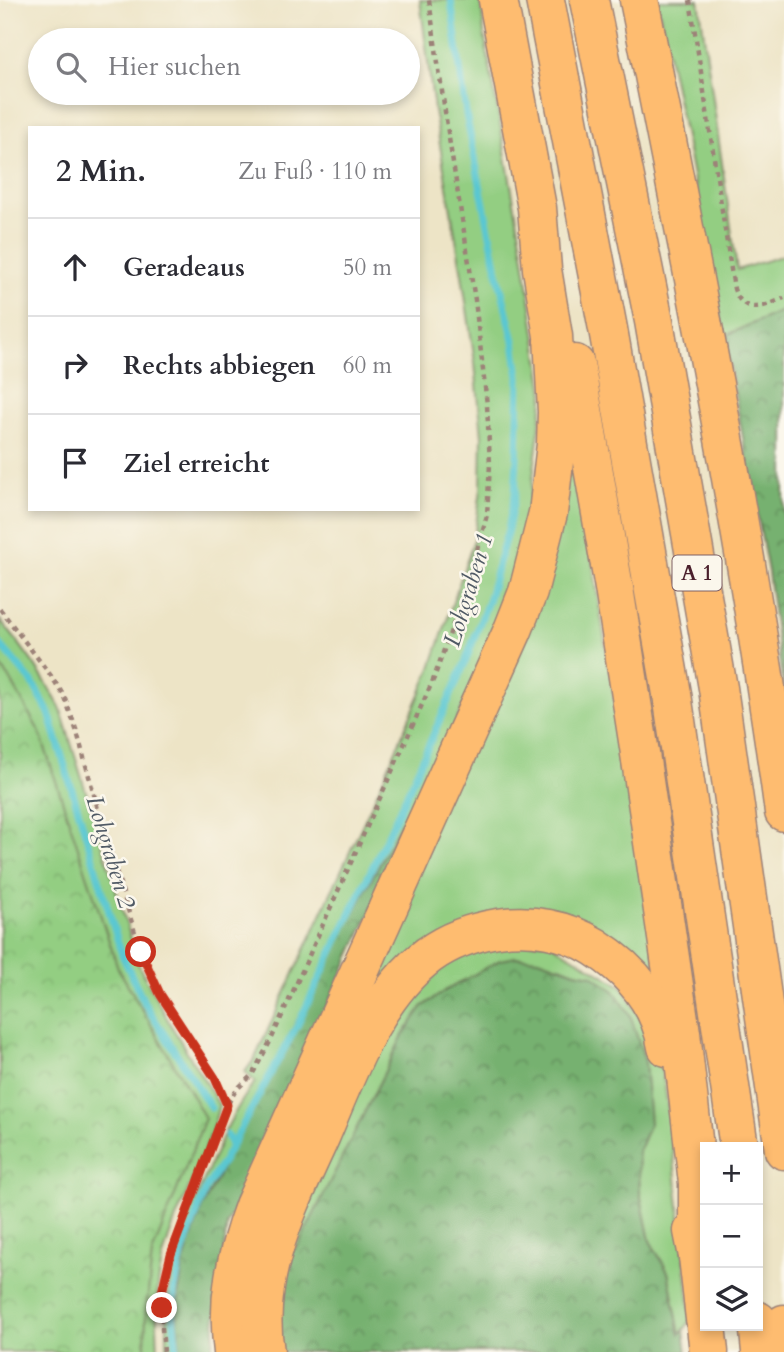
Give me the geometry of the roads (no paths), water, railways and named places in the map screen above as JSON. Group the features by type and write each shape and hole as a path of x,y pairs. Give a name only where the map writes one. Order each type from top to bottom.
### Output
{"main road":[{"path":"233,1352 231,1314 236,1263 243,1235 502,655 528,592 548,513 557,412 553,336 542,269 537,208 498,0"},
{"name":"A 1","path":"545,0 608,329 670,680 738,1142"},
{"name":"A 1","path":"589,0 654,321 718,688 784,1150"},
{"path":"639,0 703,319 767,686 784,812"},
{"path":"537,208 555,264 572,350 639,747 681,1033 698,1183 698,1256"},
{"path":"265,1352 261,1318 267,1268 273,1248 283,1219 361,1044 394,991 429,955 468,934 510,926 532,926 570,935 589,944 633,978 657,1014 666,1039 684,1184 700,1274"},
{"path":"763,1352 784,1324"},
{"path":"707,1331 709,1352"},
{"path":"760,1331 763,1352"}],"waterway":[{"name":"Lohgraben 1","path":"177,1352 173,1315 174,1292 182,1254 206,1188 298,1024 407,794 465,663 488,601 508,529 515,494 519,377 514,341 466,114 451,0"},
{"name":"Lohgraben 2","path":"0,644 32,682 49,713 122,955 145,1004 211,1108"},
{"name":"Lohgraben 2","path":"227,1135 231,1145"}]}
